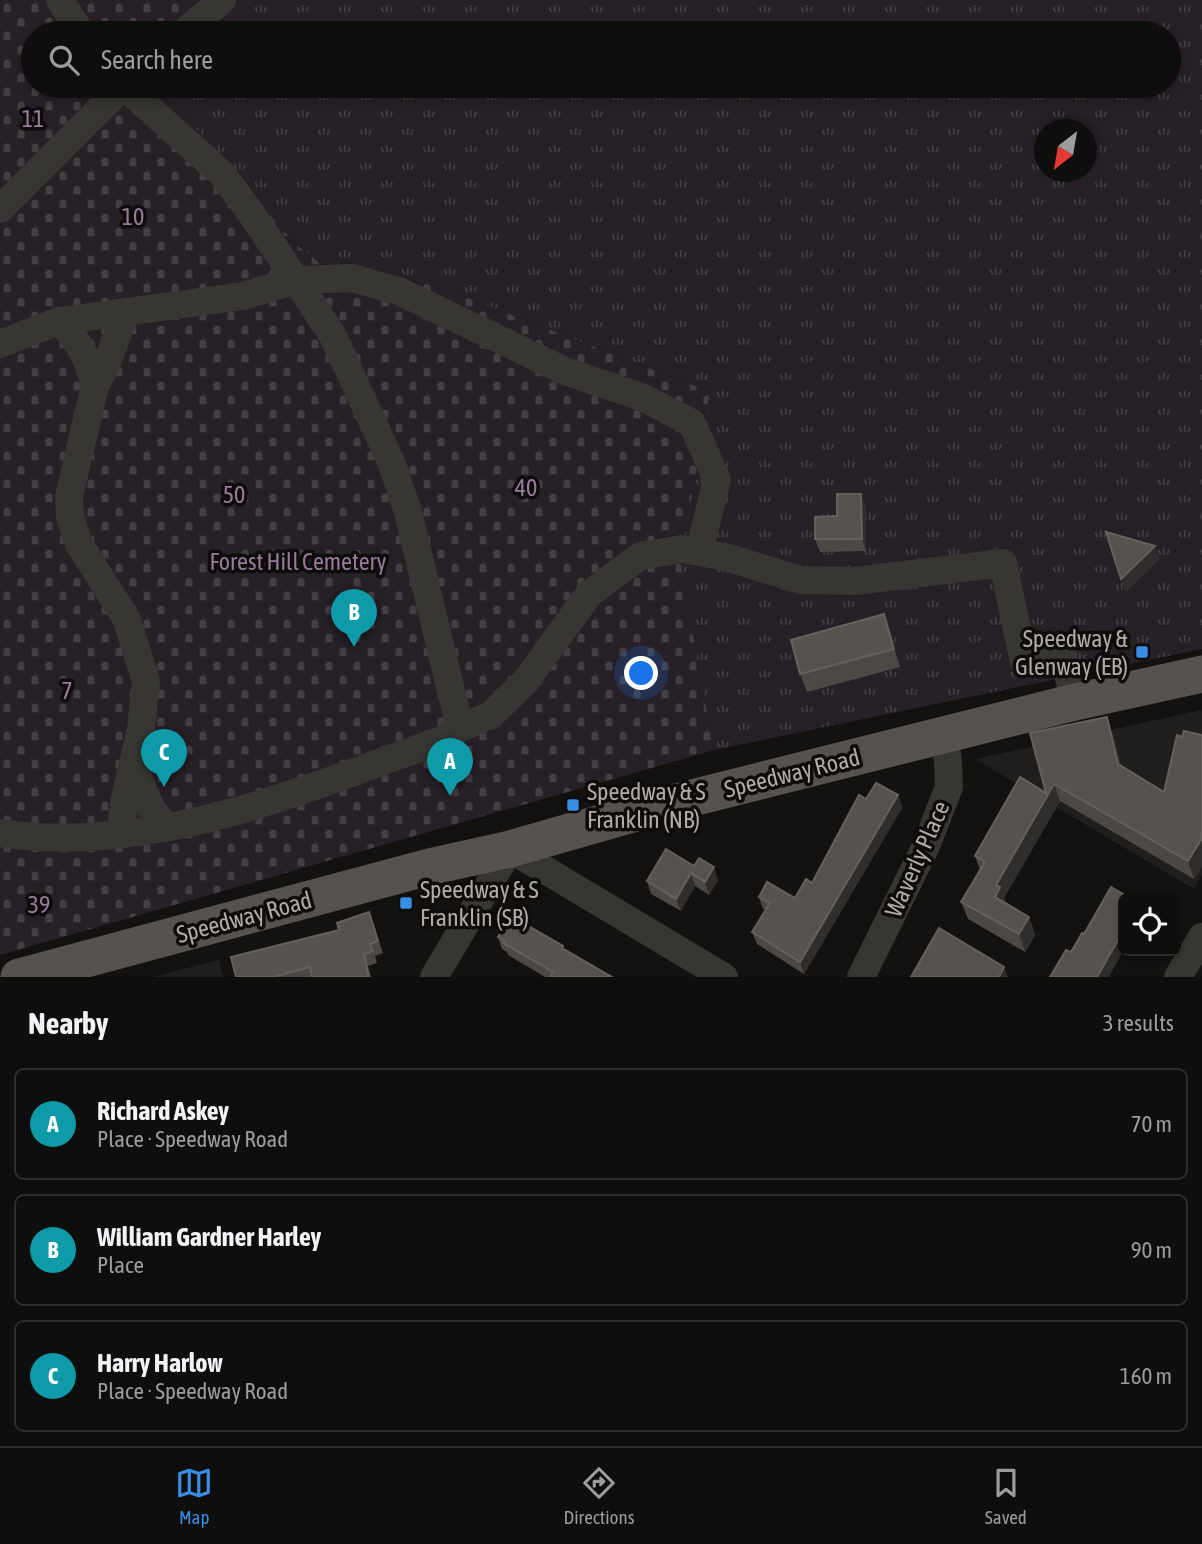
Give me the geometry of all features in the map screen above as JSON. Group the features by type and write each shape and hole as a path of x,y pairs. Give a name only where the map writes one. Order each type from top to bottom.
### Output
{"main road":[{"name":"Speedway Road","path":"19,977 429,867 510,849 664,805 944,734 1202,674"}],"street":[{"path":"60,0 73,21"},
{"path":"198,21 222,0"},
{"path":"0,209 111,98"},
{"path":"137,98 221,173 333,336 392,464 408,512 460,728"},
{"path":"0,344 60,321 243,296 296,280 352,278 399,291 565,371 644,398 692,424 717,480 699,552"},
{"path":"121,833 124,803 141,729 146,681 126,618 79,544 70,517 69,496 94,386 108,361 125,313"},
{"path":"60,321 78,340 88,360 94,386"},
{"path":"0,833 74,838 166,828 214,818 444,739 460,728 491,715 524,682 589,594 639,556 683,549 738,560 800,580 855,580 1003,563 1024,662 1063,655 1076,702"},
{"name":"Waverly Place","path":"861,977 926,846 949,787 944,734"},
{"path":"133,764 151,808 166,828"},
{"path":"434,977 510,849 724,977"},
{"path":"1178,977 1202,937"}],"shaded area":[{"path":"1202,710 1202,875 1194,889 975,759"},
{"path":"219,960 223,977 154,977 175,971"}],"green space":[{"name":"Forest Hill Cemetery","path":"0,0 235,0 215,21 21,21 21,98 170,98 294,243 321,264 365,270 442,288 710,392 680,564 714,750 0,955"},
{"path":"235,0 1202,0 1202,649 714,750 679,564 710,392 442,288 365,270 321,264 294,243 170,98 1181,98 1181,21 215,21"}],"building":[{"path":"837,494 861,494 862,539 815,539 815,517 837,516"},
{"path":"1106,532 1155,546 1121,579"},
{"path":"884,614 894,649 800,674 791,640"},
{"path":"1107,717 1118,764 1164,792 1177,735 1182,737 1184,731 1202,735 1202,838 1188,861 1054,784 996,885 1000,887 995,897 1029,917 1019,934 961,902 985,862 975,856 1020,777 1046,793 1030,733"},
{"path":"876,783 898,795 800,962 752,932 770,903 759,897 767,882 795,898 806,879 812,883 859,795 866,799"},
{"path":"666,849 694,866 699,858 714,867 705,882 691,873 676,899 647,881"},
{"path":"1111,887 1121,893 1118,893 1118,940 1097,977 1050,977 1066,950 1071,952 1082,933 1084,934"},
{"path":"369,912 378,941 370,944 373,951 364,954 369,977 312,977 310,967 273,977 236,977 231,957 339,930 337,923"},
{"path":"511,916 612,977 550,977 553,972 503,943 505,941 498,937"},
{"path":"939,928 1004,967 999,977 911,977"}],"place":[{"name":"William Gardner Harley","path":"354,647"},
{"name":"Speedway & Glenway (EB)","path":"1142,652"},
{"name":"Harry Harlow","path":"164,787"},
{"name":"Richard Askey","path":"450,796"},
{"name":"Speedway & S Franklin (NB)","path":"573,805"},
{"name":"Speedway & S Franklin (SB)","path":"406,903"}],"park label":[{"name":"11","path":"33,118"},
{"name":"10","path":"133,216"},
{"name":"40","path":"526,487"},
{"name":"50","path":"234,494"},
{"name":"7","path":"67,690"},
{"name":"39","path":"39,904"}]}
